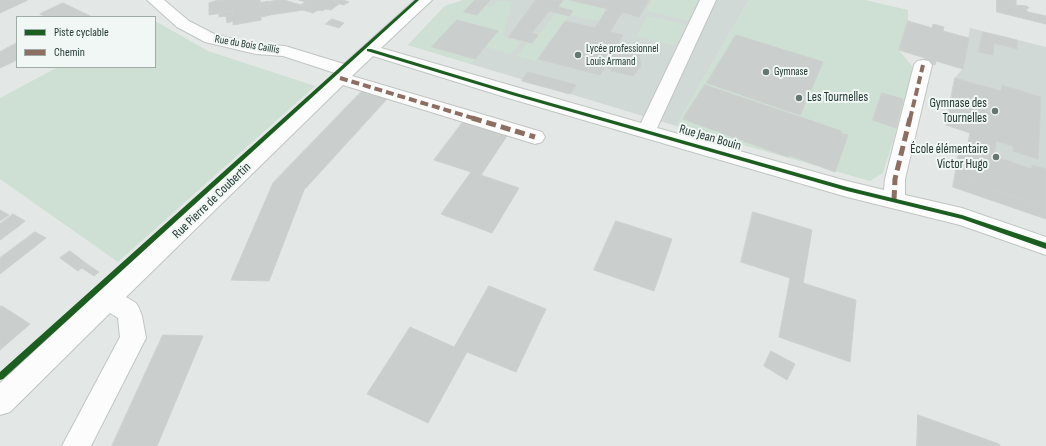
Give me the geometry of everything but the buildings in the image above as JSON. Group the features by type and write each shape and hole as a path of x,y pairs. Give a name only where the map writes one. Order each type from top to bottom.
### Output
{"street":[{"name":"Rue du Bois Caillis","path":"155,0 183,24 211,39 256,49 285,51 344,74 535,137"},
{"name":"Rue Pierre de Coubertin","path":"0,402 369,50 424,0"},
{"path":"646,132 708,0"},
{"name":"Rue Jean Bouin","path":"369,50 646,132 847,189 962,217 1046,246"},
{"path":"894,200 896,179 923,65"},
{"path":"76,446 133,338 130,316 127,310 109,299"}],"shaded area":[{"name":"Lycée professionnel Louis Armand","path":"464,0 749,0 676,126 408,45 445,6"},
{"path":"970,28 1046,47 1046,219 953,187 960,145 994,156 996,141 1013,146 1038,158 1041,97 1002,85 1001,91 955,78 963,68"}],"green space":[{"path":"464,0 475,0 464,12 476,15 485,6 492,7 498,0 512,2 503,36 521,42 511,54 485,47 498,31 457,20 432,47 475,59 471,64 408,45 445,6"},
{"path":"563,0 570,0 607,9 599,21 570,15 572,11 558,7"},
{"path":"652,0 698,0 689,21 646,11"},
{"name":"Les Tournelles","path":"749,0 865,0 908,10 908,21 899,50 915,70 883,173 870,181 676,126"},
{"path":"556,13 569,16 536,61 517,56 528,42 532,43"},
{"path":"647,16 688,25 681,43 674,45 636,36"},
{"path":"156,22 208,51 315,86 118,262 0,179 0,98 56,68 156,68"}],"marked path":[{"path":"894,200 895,179 923,65"},
{"path":"340,78 535,137"}],"cycle path":[{"path":"0,377 417,0"},
{"path":"369,50 514,94 847,189 962,217 1046,246"}],"place":[{"name":"Lycée professionnel Louis Armand","path":"578,55"},
{"name":"Gymnase","path":"766,72"},
{"name":"Les Tournelles","path":"799,98"},
{"name":"Gymnase des Tournelles","path":"995,111"},
{"name":"École élémentaire Victor Hugo","path":"996,157"}]}
